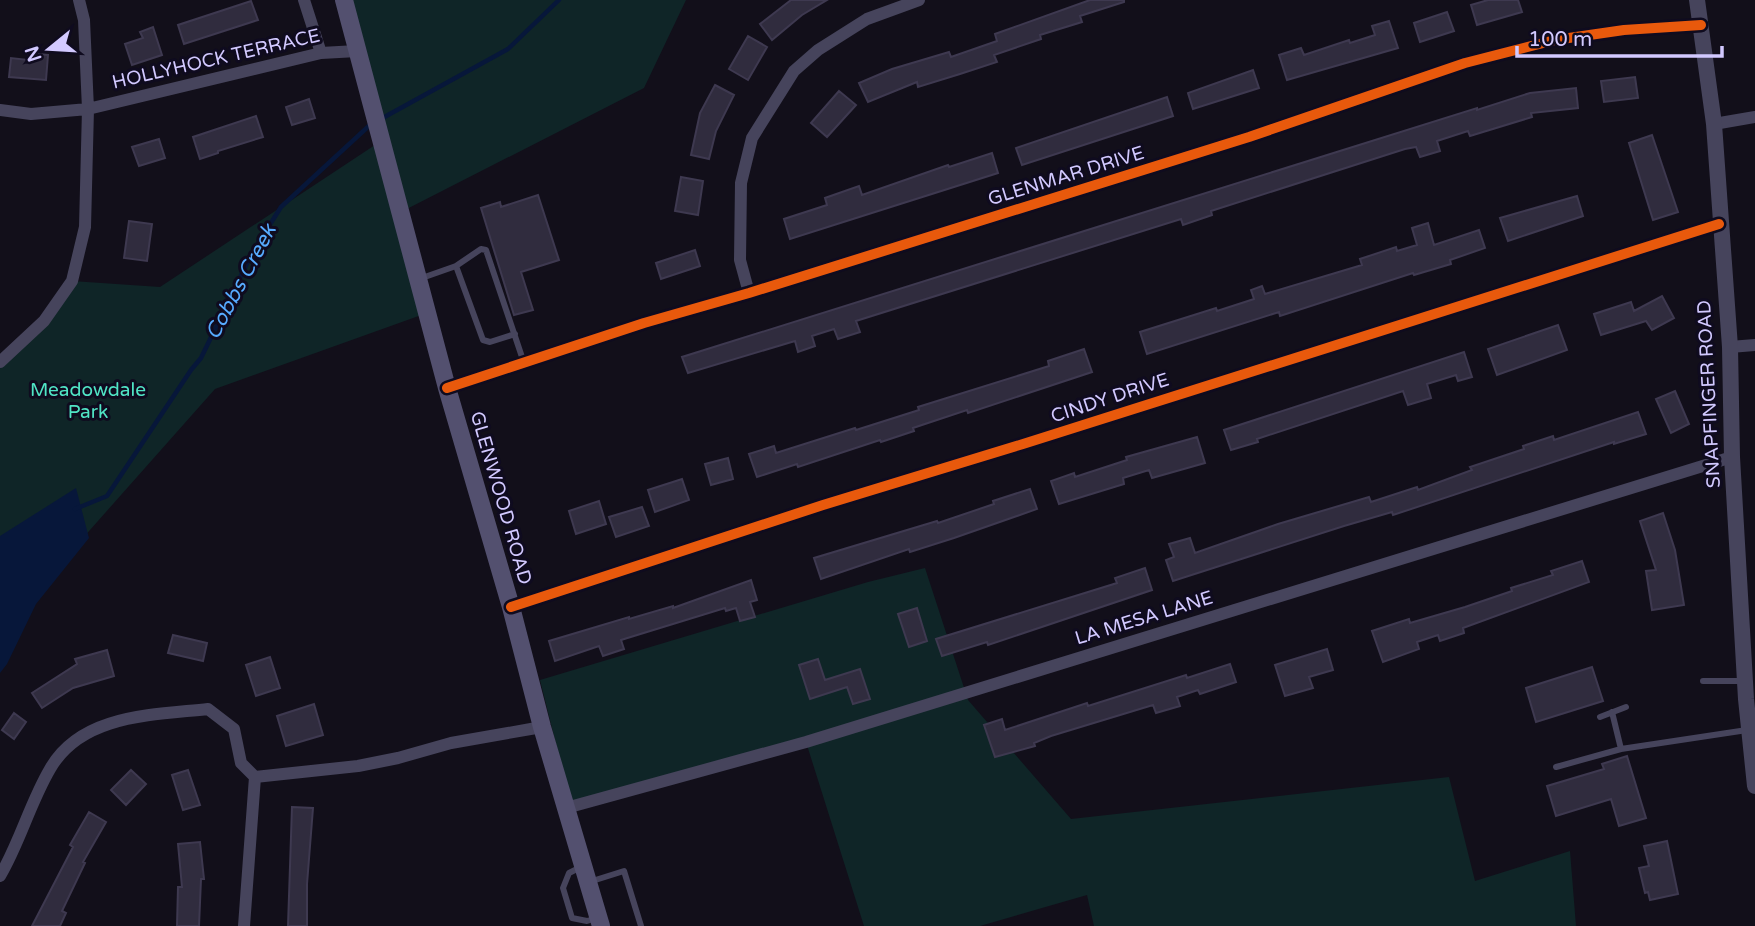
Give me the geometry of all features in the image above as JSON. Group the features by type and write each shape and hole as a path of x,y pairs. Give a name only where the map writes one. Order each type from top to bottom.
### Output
{"main road":[{"name":"GLENWOOD ROAD","path":"344,0 447,388 600,922"}],"street":[{"path":"0,362 44,321 72,281 85,227 88,109 84,20 79,0"},
{"path":"304,0 321,53"},
{"path":"749,293 740,260 741,183 752,138 794,71 818,50 867,19 919,0"},
{"name":"SNAPFINGER ROAD","path":"1697,0 1714,124 1719,224 1730,347 1732,457 1745,681 1751,699 1748,730 1755,786"},
{"name":"GLENMAR DRIVE","path":"447,388 644,323 749,293 1249,137 1465,63 1555,40 1624,30 1700,25"},
{"name":"HOLLYHOCK TERRACE","path":"0,110 31,114 88,109 321,53 357,51"},
{"path":"1714,124 1755,117"},
{"name":"CINDY DRIVE","path":"511,607 824,505 1719,224"},
{"path":"1730,347 1755,345"},
{"name":"LA MESA LANE","path":"566,808 806,742 1732,457"},
{"path":"0,876 11,858 50,768 71,743 122,719 208,709 234,729 241,763 255,776 358,766 451,743 542,727"},
{"path":"244,926 255,776"}],"lane":[{"path":"418,279 456,266 481,249 486,250 524,363"},
{"path":"456,266 483,340 490,342 515,334"},
{"path":"1703,681 1745,681"},
{"path":"1600,717 1626,707"},
{"path":"1612,712 1621,749"},
{"path":"1556,767 1621,749 1748,730"},
{"path":"600,922 572,918 563,888 569,873 585,875 624,871 641,926"}],"green space":[{"name":"Meadowdale Park","path":"340,0 686,0 644,88 397,214 427,313 215,389 82,539 0,541 0,362 72,281 160,287 378,143"},
{"path":"925,568 968,700 1071,819 1449,777 1475,881 1570,851 1576,926 1094,926 1087,895 980,926 864,926 806,742 571,804 540,680 868,582"}],"water":[{"path":"76,488 89,538 36,604 0,673 0,536"}],"building":[{"path":"791,0 827,0 802,15 772,40 760,24"},
{"path":"1090,0 1124,2 1080,16 1082,22 1040,35 1041,39 994,55 997,62 918,87 917,82 868,102 859,83 892,69 949,52 951,57 997,41 995,34"},
{"path":"1488,0 1518,0 1522,12 1477,25 1471,5"},
{"path":"251,1 258,20 184,44 178,25"},
{"path":"1447,12 1454,31 1420,42 1414,23"},
{"path":"1389,21 1398,48 1287,80 1279,55 1301,48 1304,55 1349,40 1350,43 1375,35 1372,26"},
{"path":"153,27 162,55 132,65 125,44 143,38 140,32"},
{"path":"748,36 767,47 748,80 729,69"},
{"path":"29,53 48,55 46,80 9,77 11,58 28,60"},
{"path":"1253,70 1259,88 1193,109 1188,93"},
{"path":"1635,77 1638,98 1604,102 1601,81"},
{"path":"715,85 734,95 716,131 709,159 691,155 700,113"},
{"path":"1576,88 1578,108 1531,113 1532,117 1470,136 1468,131 1437,141 1440,151 1420,157 1416,147 1405,149 1211,211 1212,215 1183,225 1181,219 856,321 860,332 838,339 834,329 812,336 815,346 798,352 795,341 688,373 682,357 1477,108 1530,93"},
{"path":"839,91 856,105 827,137 811,123"},
{"path":"1167,97 1173,116 1022,165 1016,148"},
{"path":"309,99 315,118 292,125 286,107"},
{"path":"256,116 263,137 200,159 193,137"},
{"path":"1652,135 1678,212 1653,220 1629,143"},
{"path":"159,139 165,158 139,166 132,147"},
{"path":"992,153 998,173 790,239 784,219 827,205 825,198 859,186 862,195 948,165 949,167"},
{"path":"681,177 703,181 698,215 675,211"},
{"path":"538,195 559,260 521,272 533,310 514,315 481,208 500,202 501,207"},
{"path":"1577,196 1583,216 1508,241 1500,218"},
{"path":"129,221 152,224 147,261 124,258"},
{"path":"1428,223 1434,245 1479,230 1485,248 1450,260 1451,264 1414,275 1413,273 1280,316 1279,312 1147,354 1140,332 1254,299 1251,290 1262,286 1265,294 1362,265 1360,259 1396,247 1397,251 1417,245 1412,228"},
{"path":"695,250 700,266 661,279 656,263"},
{"path":"1662,296 1674,318 1652,330 1646,321 1601,335 1594,314 1631,302 1634,311"},
{"path":"1558,325 1567,350 1497,375 1488,349"},
{"path":"1084,349 1092,372 968,413 967,410 881,442 880,440 798,467 797,464 757,477 749,454 774,446 776,453 855,428 856,430 919,410 918,407 1049,366 1048,361"},
{"path":"1464,352 1472,377 1458,381 1456,375 1427,384 1431,398 1408,405 1403,391 1231,450 1224,430"},
{"path":"1675,391 1689,424 1671,433 1656,399"},
{"path":"1638,412 1646,434 1614,442 1393,515 1392,512 1344,526 1173,581 1166,560 1174,557 1169,544 1190,538 1195,553 1278,524 1369,497 1371,502 1417,487 1418,490 1472,470 1470,467 1524,449 1523,446 1553,436 1554,440"},
{"path":"1197,437 1205,463 1152,478 1149,470 1123,478 1124,484 1059,504 1051,481 1074,473 1075,477 1127,460 1126,457"},
{"path":"728,458 733,479 711,485 705,464"},
{"path":"682,479 689,500 655,512 648,490"},
{"path":"1030,489 1037,509 821,579 814,558 937,521 938,523"},
{"path":"599,501 606,524 576,534 569,511"},
{"path":"642,507 649,526 616,537 609,517"},
{"path":"1663,513 1675,550 1684,605 1652,610 1646,571 1656,570 1640,521"},
{"path":"1582,561 1589,582 1463,628 1464,633 1440,641 1438,635 1417,642 1419,649 1383,662 1372,631 1409,619 1410,623 1465,607 1512,591 1511,588 1553,575 1551,571"},
{"path":"1145,568 1152,590 988,645 987,642 942,656 936,639 1117,583 1115,578"},
{"path":"751,580 757,600 750,602 755,617 740,621 736,608 726,611 725,608 621,640 624,649 603,656 599,646 555,661 549,641 629,617 673,608"},
{"path":"917,608 927,641 909,647 898,614"},
{"path":"173,635 207,643 203,661 168,653"},
{"path":"1327,649 1333,670 1309,677 1313,688 1285,696 1275,665"},
{"path":"107,650 114,676 73,688 42,708 32,693 77,664 75,659"},
{"path":"270,657 280,688 256,696 246,665"},
{"path":"818,659 825,680 860,669 870,699 853,704 847,687 810,699 799,665"},
{"path":"1230,664 1236,682 1200,694 1198,690 1177,697 1180,706 1156,713 1153,705 1051,736 1034,743 1035,746 995,757 984,725 1002,719 1005,730 1087,703 1088,706"},
{"path":"1592,667 1603,701 1536,722 1526,688"},
{"path":"314,704 323,735 286,746 277,716"},
{"path":"14,713 26,722 14,739 2,730"},
{"path":"1627,756 1646,818 1619,826 1611,799 1556,816 1547,786 1604,769 1602,764"},
{"path":"131,770 146,784 126,805 111,790"},
{"path":"188,770 200,805 183,810 172,775"},
{"path":"292,807 313,808 307,884 307,926 288,926"},
{"path":"89,812 106,822 83,862 85,863 62,911 66,913 60,926 32,926 73,847 70,845"},
{"path":"1667,841 1678,894 1650,900 1648,892 1645,893 1639,868 1649,866 1644,846"},
{"path":"200,842 204,879 201,879 199,926 177,926 178,887 182,887 178,844"}],"waterway":[{"name":"Cobbs Creek","path":"379,120 508,49 559,0"},
{"name":"Cobbs Creek","path":"75,509 107,496 201,358 252,253 281,207 371,124"}],"cycle path":[{"path":"447,388 644,323 749,293 1249,137 1465,63 1555,40 1624,30 1701,25"},
{"path":"511,607 823,505 1719,224"}]}
